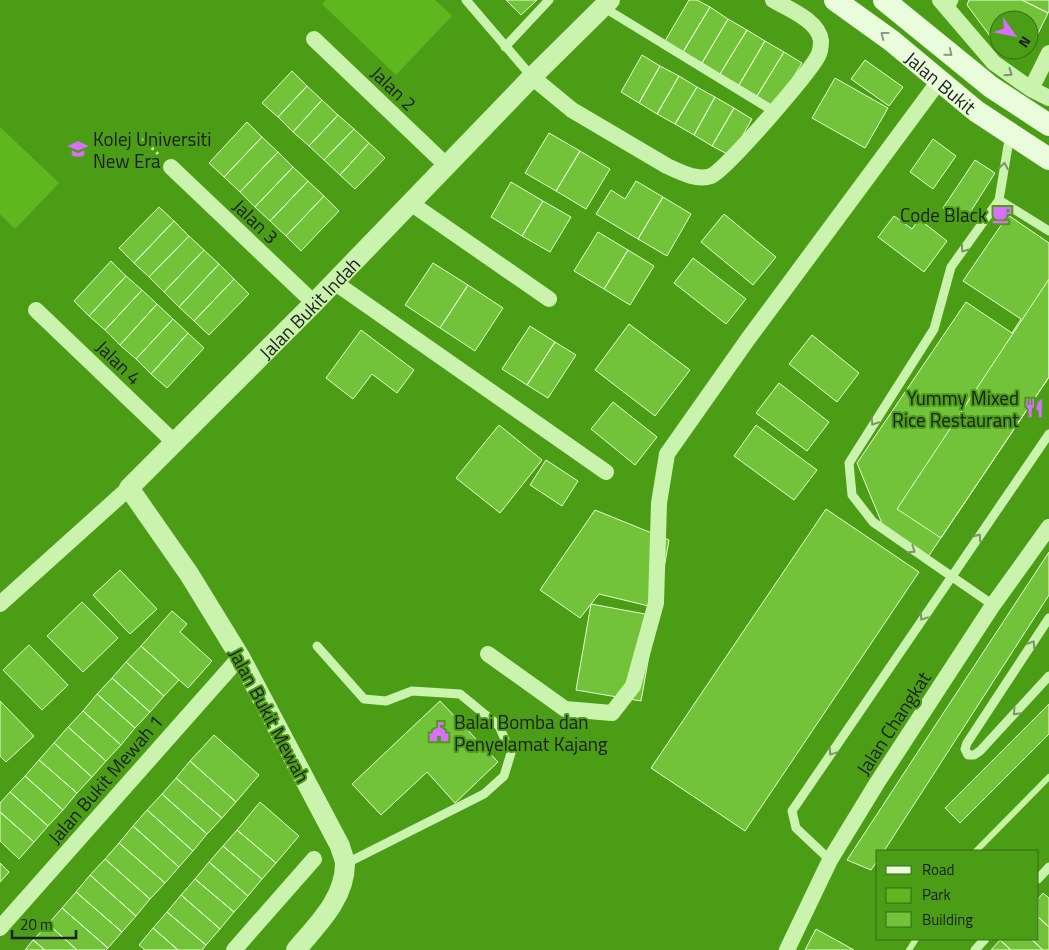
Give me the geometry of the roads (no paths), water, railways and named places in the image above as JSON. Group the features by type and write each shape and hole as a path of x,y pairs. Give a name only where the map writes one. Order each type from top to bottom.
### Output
{"main road":[{"name":"Jalan Bukit","path":"835,0 892,41 976,111 1049,158"},
{"name":"Jalan Bukit","path":"884,0 991,87 1049,125"}],"street":[{"path":"532,77 554,96 595,124 667,166 683,174 697,177 711,176 723,168 773,111 819,54 821,41 817,30 808,21 773,0"},
{"name":"Jalan Bukit Indah","path":"0,604 129,488 314,303 409,202 606,4"},
{"path":"948,4 994,63 1031,89 1049,98"},
{"name":"Jalan 2","path":"314,39 446,165"},
{"path":"1031,89 1049,53"},
{"path":"488,654 565,709 612,713 633,686 656,603 658,503 667,454 748,340 939,81"},
{"name":"Jalan 3","path":"171,167 314,303"},
{"path":"409,202 550,299"},
{"path":"334,282 606,472"},
{"name":"Jalan 4","path":"36,310 174,442"},
{"name":"Jalan Bukit Mewah","path":"129,488 189,574 240,657 340,846 345,864"},
{"name":"Jalan Changkat","path":"787,950 830,860 877,783 993,605 1049,527"},
{"name":"Jalan Bukit Mewah 1","path":"0,928 240,657"},
{"path":"234,950 314,859"},
{"path":"296,950 328,911 339,892 345,864"}],"lane":[{"path":"466,0 532,77"},
{"path":"505,47 549,0"},
{"path":"606,4 773,111"},
{"path":"993,605 873,522 852,495 849,462 934,329 951,267 999,200 1010,133"},
{"path":"999,200 1049,231"},
{"path":"830,860 796,828 792,811 1049,434"},
{"path":"1049,618 967,743 965,749 968,755 980,751 1049,676"},
{"path":"317,646 364,699 386,701 412,691 460,694 499,726 511,753 504,776 484,794 345,864"},
{"path":"1039,879 1049,867"},
{"path":"975,950 984,940"}],"waterway":[{"path":"977,850 1049,777"},
{"path":"909,950 915,940"}],"place":[{"name":"Kolej Universiti New Era","path":"78,149"},
{"name":"Code Black","path":"1002,214"},
{"name":"Yummy Mixed Rice Restaurant","path":"1034,408"},
{"name":"Balai Bomba dan Penyelamat Kajang","path":"439,732"}]}
